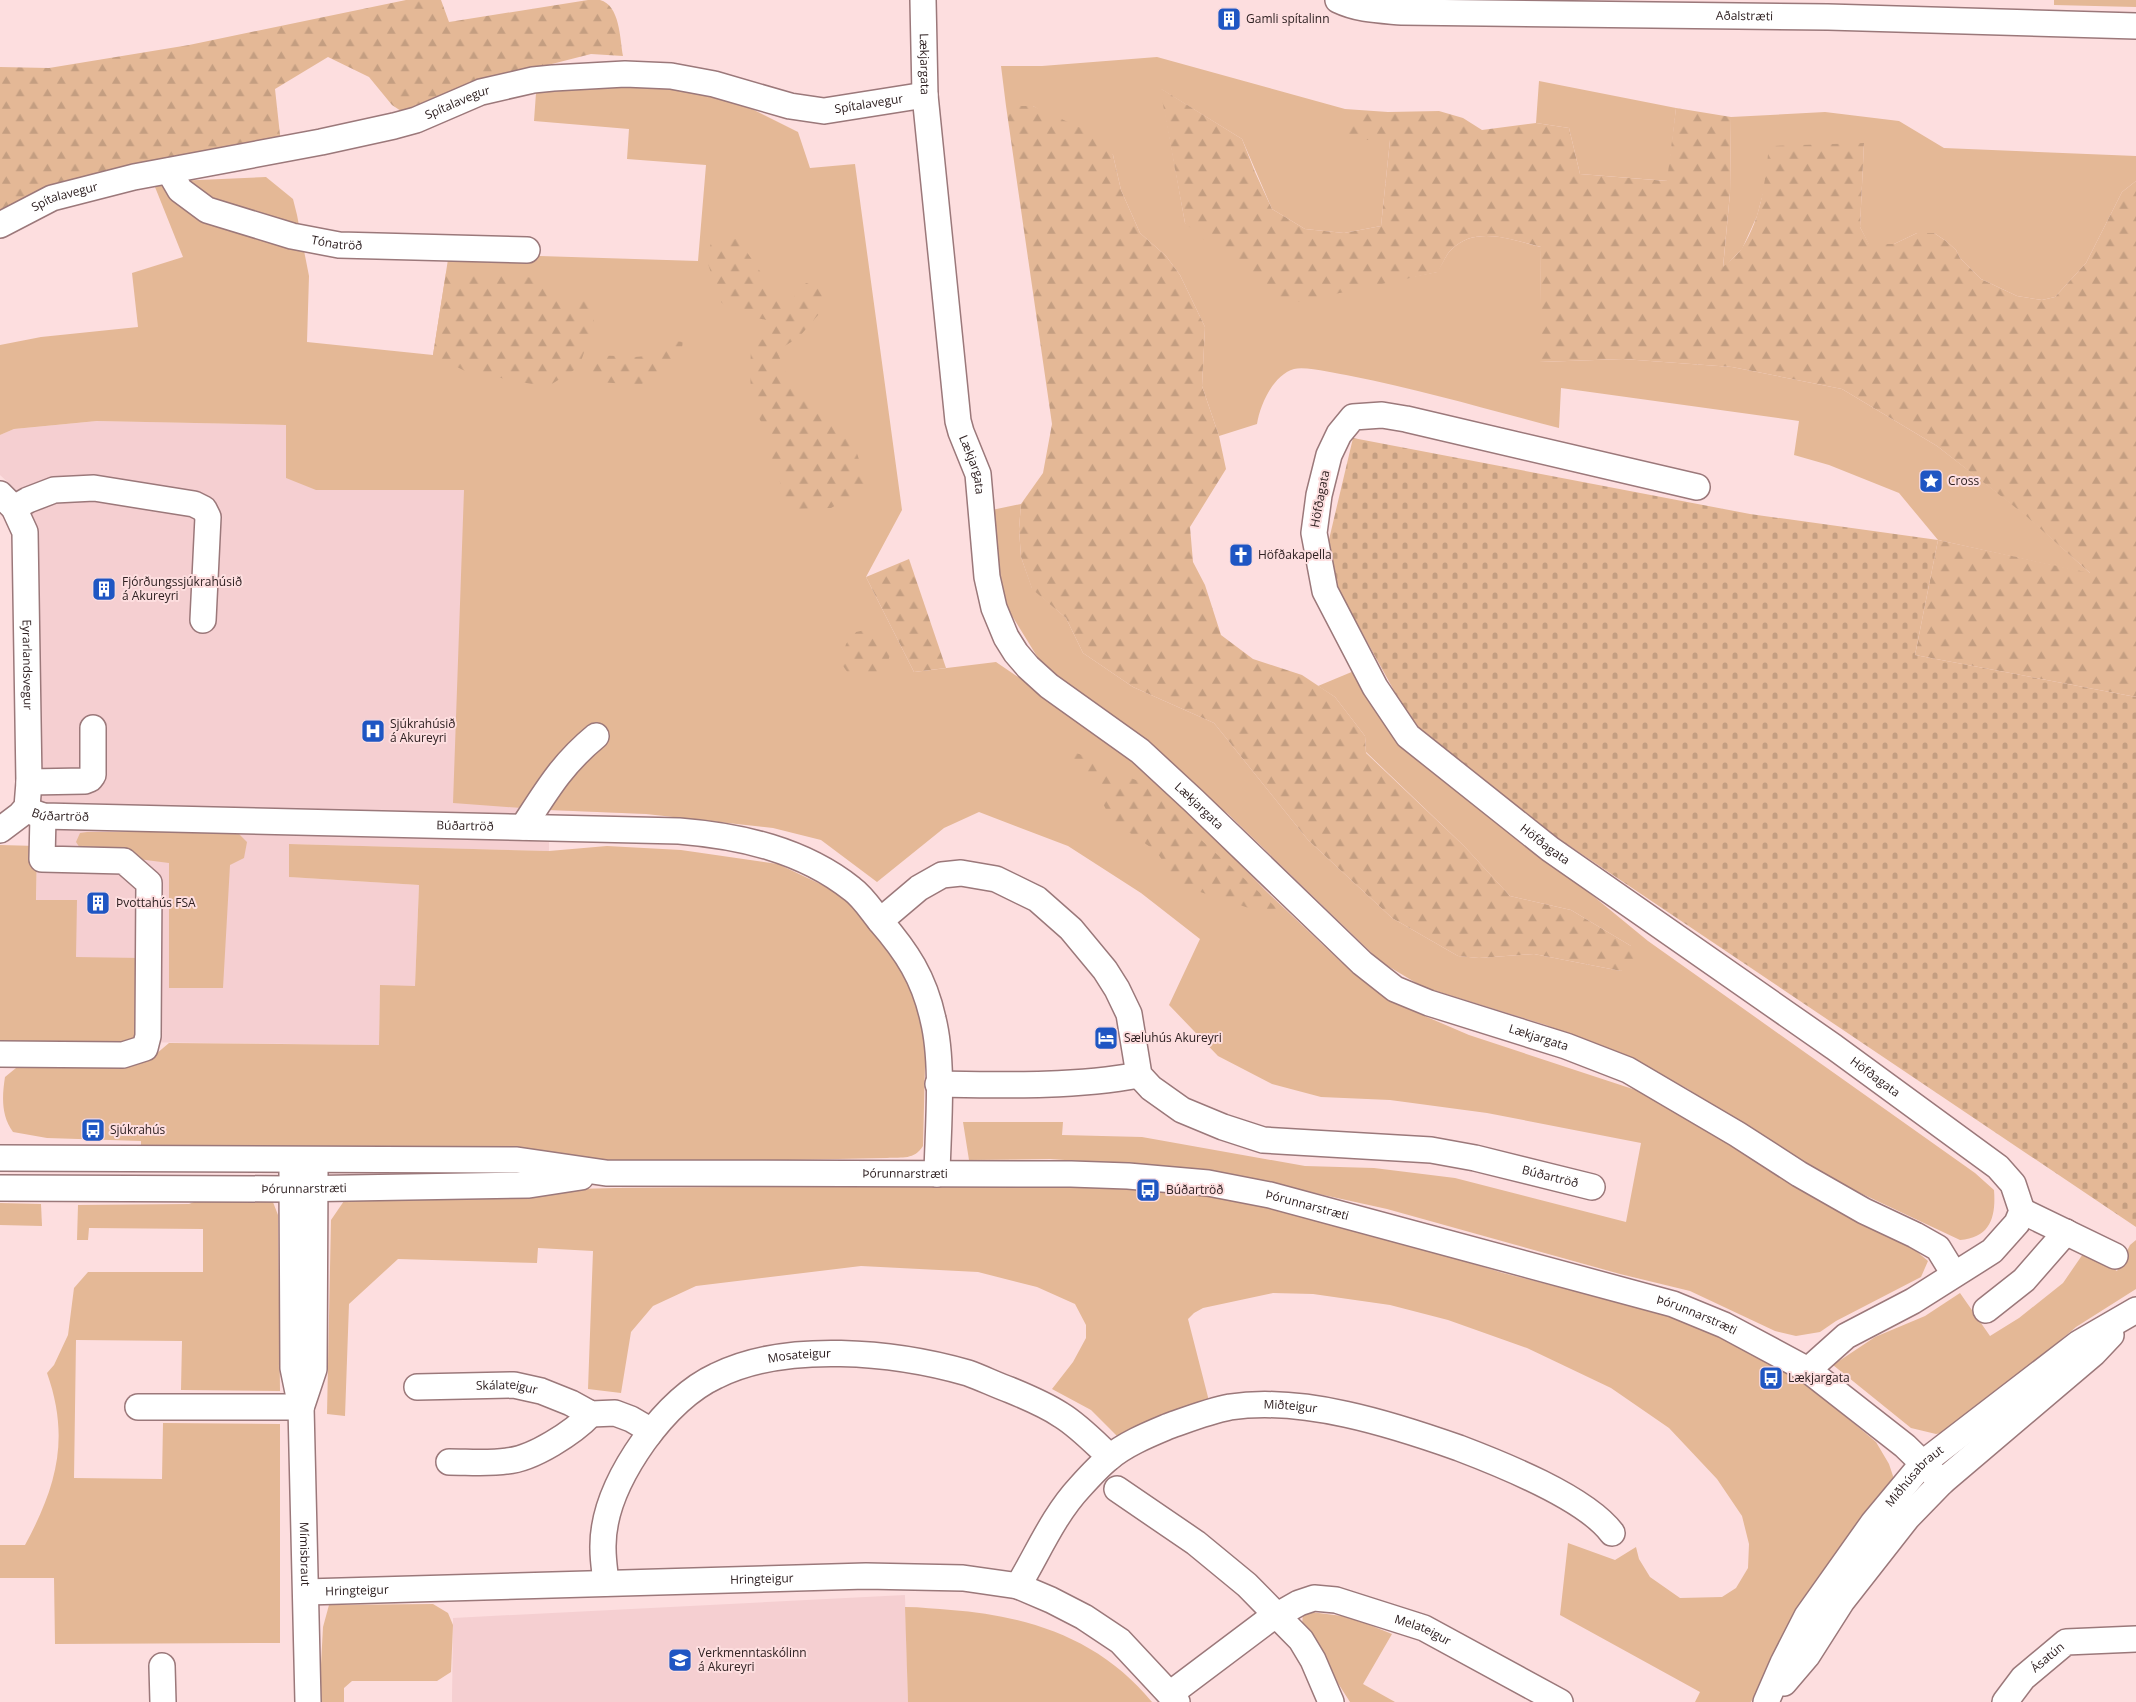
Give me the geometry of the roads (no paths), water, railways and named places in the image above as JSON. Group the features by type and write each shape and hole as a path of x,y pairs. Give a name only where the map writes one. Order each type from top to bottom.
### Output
{"street":[{"name":"Lækjargata","path":"923,0 924,95 958,421 978,474 987,577 994,608 1006,637 1028,667 1056,692 1140,751 1194,800 1362,963 1396,989 1429,1003 1566,1046 1628,1070 1737,1134 1800,1174 1938,1248 1954,1274"},
{"name":"Aðalstræti","path":"1345,3 1402,12 1828,8 2136,26"},
{"name":"Spítalavegur","path":"0,225 52,198 134,177 321,142 394,126 416,120 481,92 512,84 553,78 641,74 671,76 714,84 811,110 839,121 924,95"},
{"name":"Tónatröð","path":"169,171 180,190 208,210 292,236 339,245 527,250"},
{"name":"Höfðagata","path":"1697,487 1406,419 1382,415 1353,417 1339,434 1329,455 1319,495 1314,534 1325,591 1375,687 1408,736 1550,849 1834,1047 1998,1168 2013,1184 2022,1211"},
{"path":"7,501 28,500 54,490 94,488 194,504 204,508 208,517 203,620"},
{"name":"Eyrarlandsvegur","path":"0,1054 123,1055 145,1048 148,1036 149,884 124,862 42,859 29,782 25,532 7,501"},
{"path":"29,782 85,781 90,779 93,775 93,728"},
{"path":"523,827 560,769 578,750 596,736"},
{"path":"0,830 20,815 35,811"},
{"name":"Búðartröð","path":"35,811 679,831 717,834 750,841 802,858 854,890 897,940 923,982 934,1021 938,1084 937,1174"},
{"path":"880,921 919,888 942,875 961,873 996,879 1037,899 1071,929 1105,970 1129,1014 1139,1075 1116,1080 996,1085 938,1084"},
{"name":"Búðartröð","path":"1139,1075 1151,1088 1182,1110 1223,1127 1263,1140 1431,1150 1475,1158 1592,1187"},
{"name":"Þórunnarstræti","path":"0,1158 517,1160 606,1173 1128,1176 1208,1183 1270,1195 1673,1304 1724,1325 1808,1370 1905,1446 1942,1482"},
{"name":"Mímisbraut","path":"303,1159 294,1368 301,1407 308,1702"},
{"name":"Þórunnarstræti","path":"0,1188 303,1189 529,1185 606,1173"},
{"path":"1808,1370 1846,1336 1913,1301 1992,1251 2017,1223 2022,1211 2115,1256"},
{"path":"1986,1310 2024,1280 2066,1232"},
{"name":"Miðhúsabraut","path":"1767,1702 1782,1663 1807,1616 1873,1523 1922,1463 2079,1343 2134,1312"},
{"name":"Miðhúsabraut","path":"1767,1702 1807,1656 1842,1601 1907,1518 1942,1482 2094,1353 2134,1312"},
{"name":"Mosateigur","path":"606,1583 603,1548 608,1516 619,1482 633,1456 662,1417 686,1395 716,1376 752,1362 789,1355 832,1353 916,1360 969,1374 1021,1395 1062,1415 1110,1457"},
{"name":"Skálateigur","path":"417,1387 514,1385 542,1391 591,1414 615,1414 631,1419 642,1426 649,1434"},
{"name":"Miðteigur","path":"1018,1586 1060,1512 1079,1488 1110,1457 1158,1431 1195,1416 1230,1407 1266,1405 1337,1413 1421,1435 1489,1459 1581,1505 1605,1524 1612,1533"},
{"path":"138,1407 301,1407"},
{"path":"449,1462 509,1462 530,1455 572,1432 591,1414"},
{"path":"1117,1489 1196,1543 1247,1584 1301,1640 1313,1660 1331,1702"},
{"name":"Hringteigur","path":"306,1592 866,1576 962,1578 1018,1586 1084,1617 1120,1641 1173,1698"},
{"name":"Melateigur","path":"1173,1698 1277,1615 1299,1603 1314,1598 1336,1600 1424,1628 1560,1702"},
{"name":"Ásatún","path":"2005,1702 2023,1678 2066,1642 2136,1638"},
{"path":"162,1666 163,1702"}],"place":[{"name":"Gamli spítalinn","path":"1229,19"},
{"name":"Cross","path":"1931,481"},
{"name":"Höfðakapella","path":"1241,555"},
{"name":"Fjórðungssjúkrahúsið á Akureyri","path":"104,589"},
{"name":"Sjúkrahúsið á Akureyri","path":"373,731"},
{"name":"Þvottahús FSA","path":"98,903"},
{"name":"Sæluhús Akureyri","path":"1106,1038"},
{"name":"Sjúkrahús","path":"93,1130"},
{"name":"Búðartröð","path":"1148,1190"},
{"name":"Lækjargata","path":"1771,1378"},
{"name":"Verkmenntaskólinn á Akureyri","path":"680,1660"}]}
